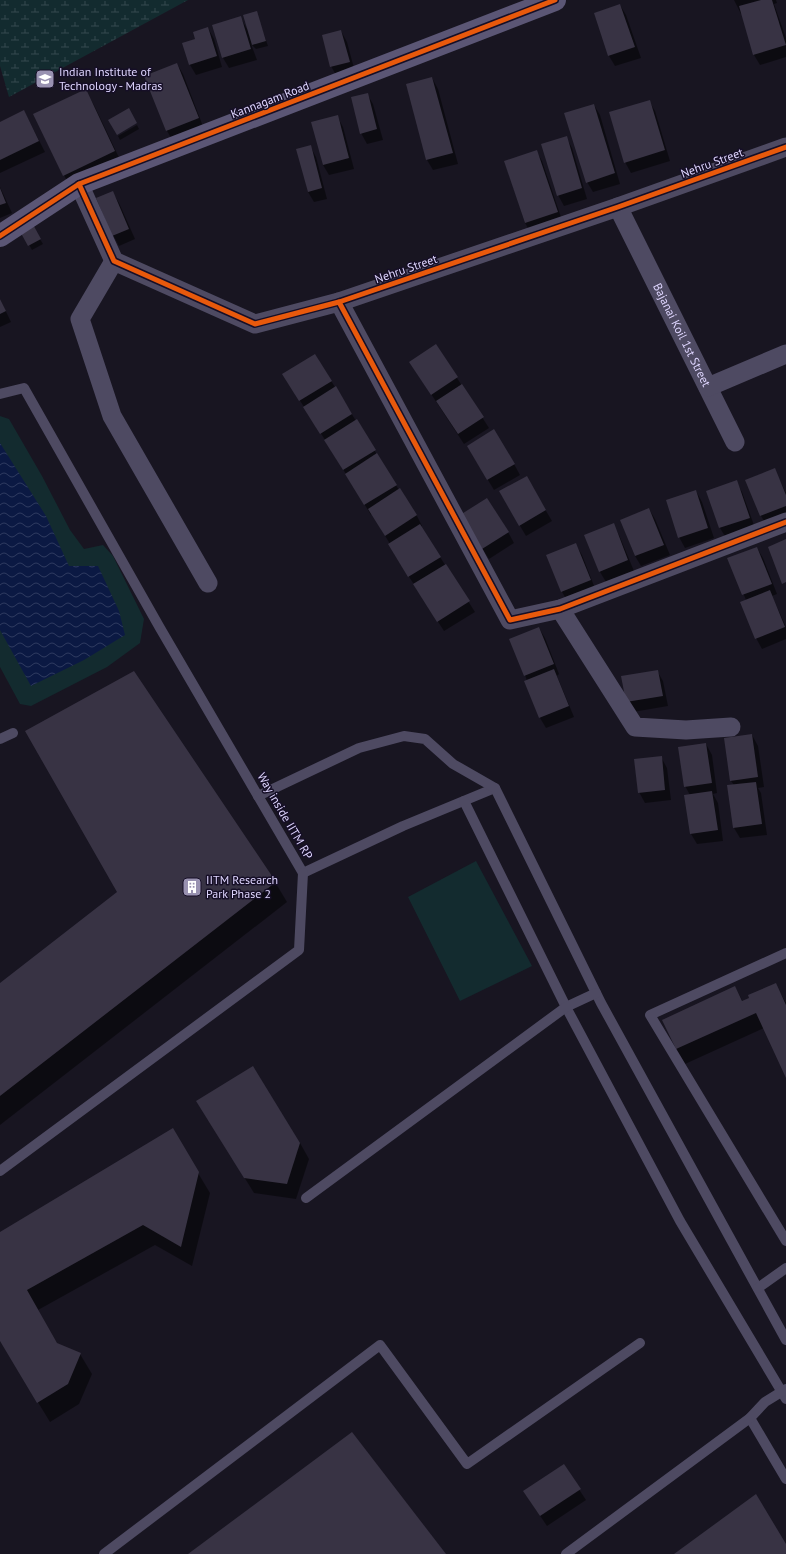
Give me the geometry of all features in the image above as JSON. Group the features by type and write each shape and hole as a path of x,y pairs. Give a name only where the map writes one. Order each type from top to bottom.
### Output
{"street":[{"name":"Kannagam Road","path":"0,236 79,184 555,0"},
{"name":"Nehru Street","path":"114,261 255,324 340,302 785,150"},
{"path":"79,184 114,261 80,319 112,416 208,584"},
{"name":"Bajanai Koil 1st Street","path":"618,207 708,388 786,354"},
{"path":"340,302 510,620 560,609 786,522"},
{"path":"708,388 735,442"},
{"path":"560,609 635,727 686,730 731,727"}],"lane":[{"name":"Way inside IITM RP","path":"0,394 24,388 303,873 403,826 495,788"},
{"path":"0,739 13,732"},
{"path":"258,796 360,748 404,736 425,738 452,764 495,788 596,993 786,1340"},
{"path":"464,800 566,1007 680,1221 785,1393 765,1402 750,1418 566,1554"},
{"path":"0,1171 299,950 303,873"},
{"path":"786,952 650,1015 786,1241"},
{"path":"306,1198 566,1007 596,993"},
{"path":"758,1288 786,1268"},
{"path":"104,1554 380,1345 467,1464 640,1343"},
{"path":"750,1418 786,1479"}],"green space":[{"path":"0,0 188,0 9,97 0,66"},
{"path":"0,416 9,419 42,476 70,530 84,549 103,545 113,556 144,619 140,643 107,667 31,706 20,704 0,667"},
{"path":"476,861 532,966 460,1001 408,897"}],"water":[{"path":"0,443 46,516 69,566 98,566 119,611 125,635 84,660 31,686 0,630"}],"building":[{"path":"761,0 772,0 786,45 753,55 739,6"},
{"path":"620,4 635,47 608,56 594,13"},
{"path":"257,11 266,41 252,45 243,15"},
{"path":"241,16 251,49 222,58 212,25"},
{"path":"208,27 217,56 189,65 182,43 195,39 193,32"},
{"path":"341,30 350,62 330,67 322,35"},
{"path":"177,63 199,118 166,131 144,76"},
{"path":"432,77 453,153 426,160 406,84"},
{"path":"86,89 115,151 63,176 33,114"},
{"path":"368,93 377,129 360,134 351,97"},
{"path":"650,100 665,150 624,163 609,112"},
{"path":"594,104 615,173 586,183 564,113"},
{"path":"129,108 137,123 117,135 108,120"},
{"path":"24,110 39,141 0,160 0,122"},
{"path":"338,115 349,158 323,165 311,122"},
{"path":"567,136 582,188 557,196 541,144"},
{"path":"311,145 322,188 308,192 296,149"},
{"path":"537,150 558,212 525,223 504,161"},
{"path":"0,188 6,203 0,205"},
{"path":"113,191 129,229 112,236 96,198"},
{"path":"30,219 41,239 28,246 17,226"},
{"path":"0,299 6,311 0,314"},
{"path":"436,344 458,377 431,395 409,362"},
{"path":"315,354 332,381 299,401 282,374"},
{"path":"462,384 484,417 458,434 436,401"},
{"path":"336,386 352,414 320,434 303,407"},
{"path":"357,419 376,450 343,470 324,440"},
{"path":"494,429 515,464 487,480 467,446"},
{"path":"377,453 397,485 364,505 345,474"},
{"path":"775,468 786,495 786,506 760,516 745,480"},
{"path":"527,476 546,510 519,526 499,491"},
{"path":"737,480 750,518 719,528 706,491"},
{"path":"400,488 417,515 385,536 368,509"},
{"path":"696,490 708,528 678,538 666,500"},
{"path":"487,498 509,532 482,549 460,515"},
{"path":"649,508 664,545 635,556 620,520"},
{"path":"614,523 628,560 599,572 584,535"},
{"path":"420,524 441,557 408,577 388,544"},
{"path":"786,539 786,582 782,584 768,547"},
{"path":"576,543 591,580 561,592 546,555"},
{"path":"757,547 772,584 742,595 727,558"},
{"path":"446,564 470,601 437,622 413,584"},
{"path":"770,590 785,627 755,639 740,602"},
{"path":"539,627 554,664 524,676 509,639"},
{"path":"554,669 569,706 539,718 524,681"},
{"path":"658,670 663,696 626,702 621,676"},
{"name":"IITM Research Park Phase 2","path":"134,671 276,882 0,1096 0,983 117,892 25,731"},
{"path":"752,734 758,777 730,781 724,738"},
{"path":"706,743 712,783 684,787 678,747"},
{"path":"662,756 665,790 638,793 634,759"},
{"path":"756,782 762,824 733,828 727,785"},
{"path":"712,791 718,830 690,834 684,795"},
{"path":"776,983 786,1005 786,1078 756,1013 676,1049 662,1020 735,986 742,1001 749,998 748,995"},
{"path":"253,1066 300,1143 287,1184 244,1178 196,1101"},
{"path":"173,1128 199,1172 181,1247 143,1225 27,1290 57,1343 81,1353 68,1384 37,1403 0,1341 0,1232"},
{"path":"352,1432 446,1554 188,1554"},
{"path":"564,1464 581,1489 540,1516 523,1491"},
{"path":"756,1494 786,1544 786,1554 674,1554"}],"cycle path":[{"path":"0,236 79,184 555,0"},
{"path":"79,184 114,261 255,324 339,302 618,207 786,147"},
{"path":"339,302 510,620 560,609 786,522"}],"place":[{"name":"Indian Institute of Technology - Madras","path":"45,79"},
{"name":"IITM Research Park Phase 2","path":"192,887"}]}
